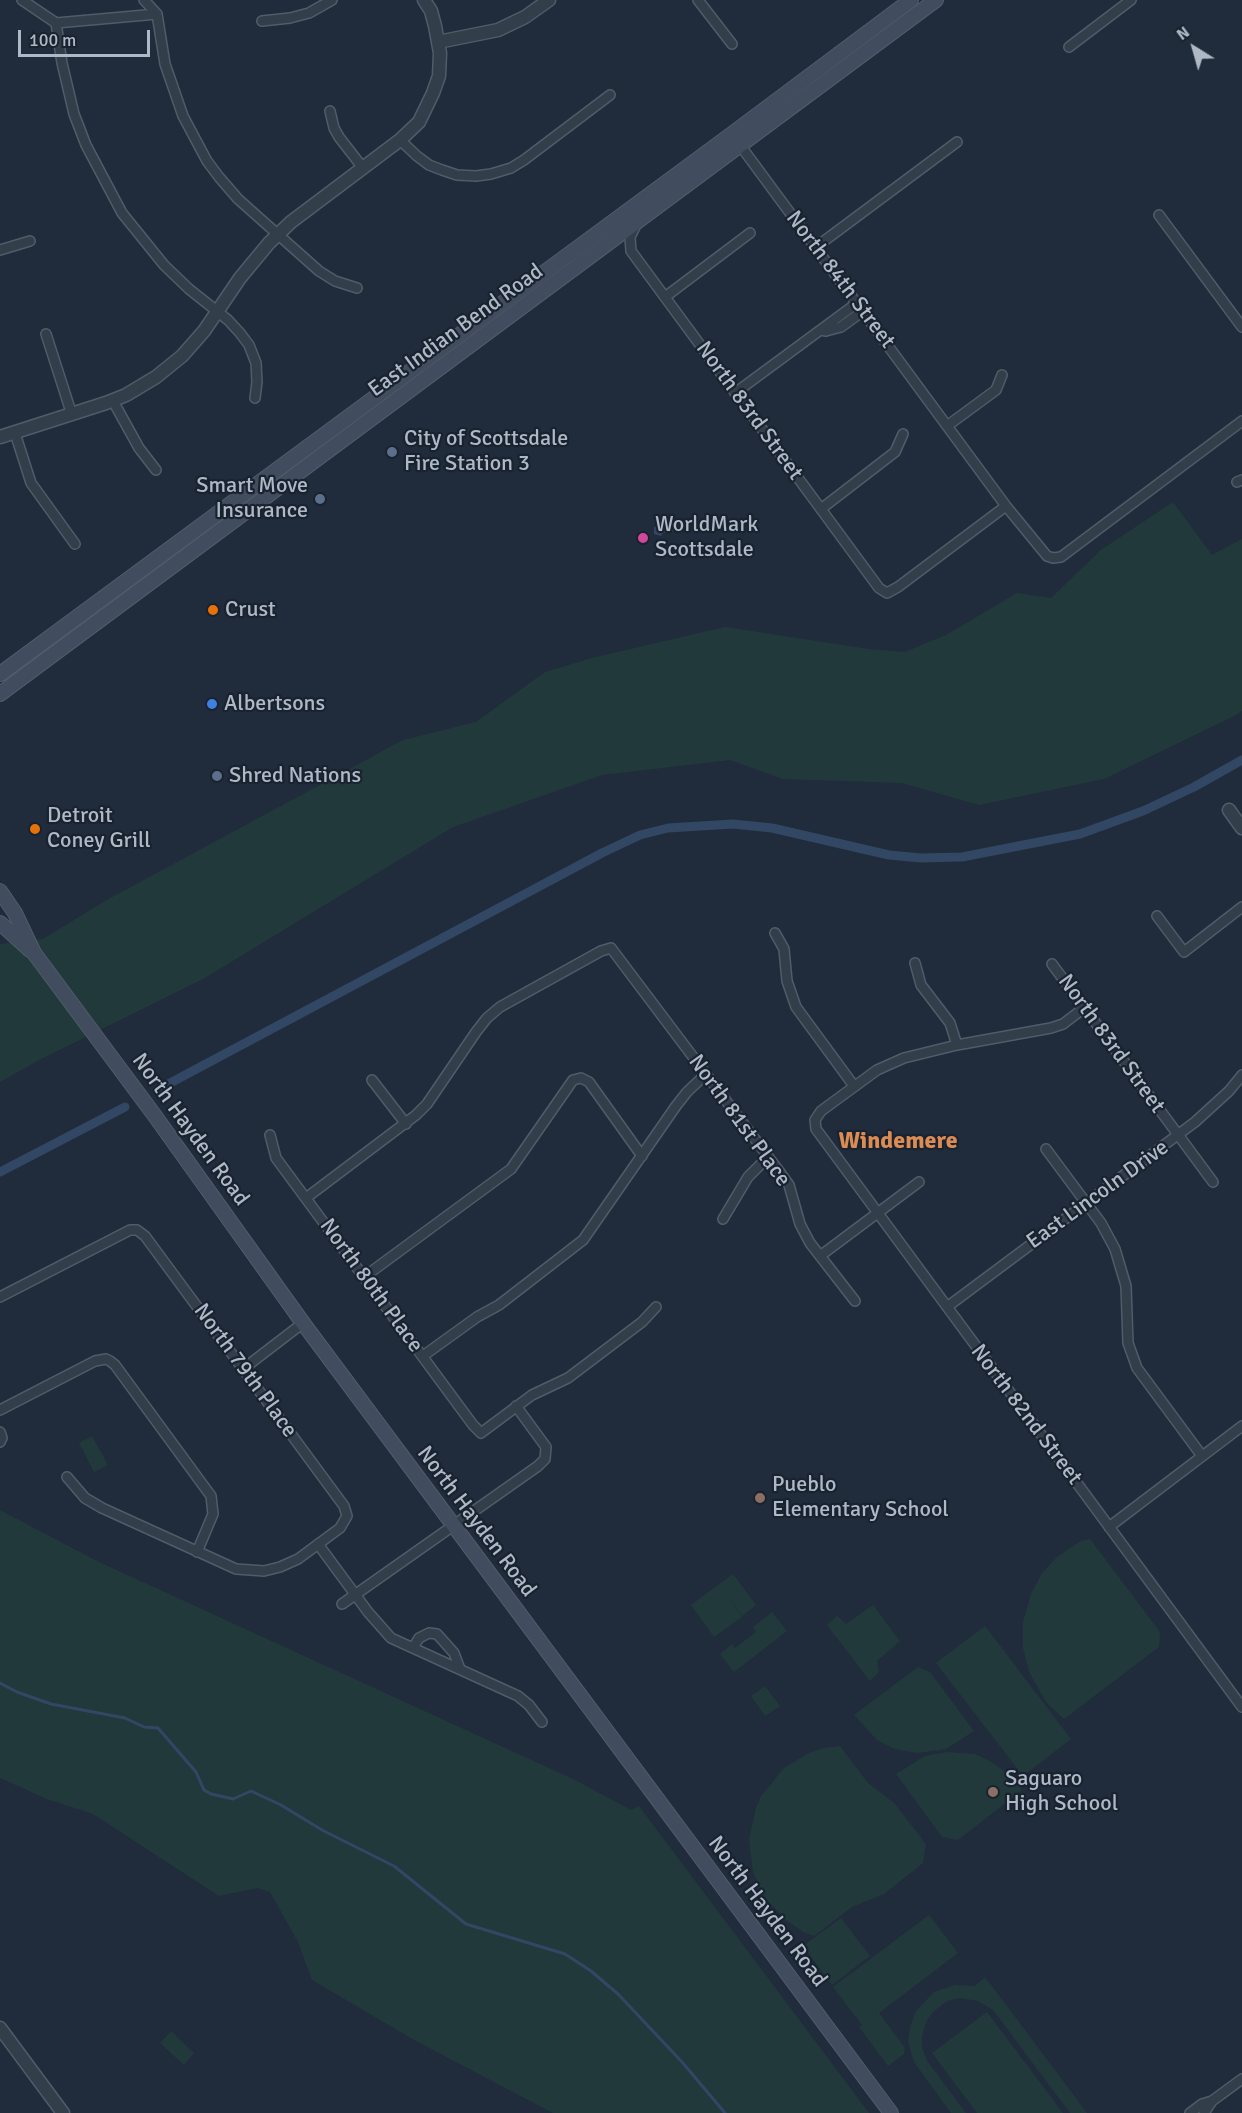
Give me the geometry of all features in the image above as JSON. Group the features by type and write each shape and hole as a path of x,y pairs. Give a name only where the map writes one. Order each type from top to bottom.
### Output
{"main road":[{"name":"East Indian Bend Road","path":"0,694 637,223 736,140 911,0"},
{"name":"East Indian Bend Road","path":"0,674 736,140 936,0"},
{"name":"North Hayden Road","path":"0,891 15,913 34,953 155,1116 303,1323 891,2113"},
{"name":"North Hayden Road","path":"0,923 34,953"}],"street":[{"path":"22,0 56,22 157,14"},
{"path":"144,0 157,14 165,63 173,92 192,135 219,177 238,199 319,271 335,281 357,288"},
{"path":"262,21 309,14 332,0"},
{"path":"0,437 113,401 148,382 182,356 204,331 254,259 278,234 400,140 419,122 439,76 438,42 430,11 424,0"},
{"path":"438,42 498,30 525,17 549,0"},
{"path":"698,0 732,44"},
{"path":"1069,47 1131,0"},
{"path":"56,22 62,63 74,114 106,186 122,213 164,265 217,311 249,345 256,363 255,398"},
{"path":"400,140 429,165 442,170 457,175 491,174 511,168 525,160 610,95"},
{"path":"330,111 339,137 363,168"},
{"name":"North 84th Street","path":"736,140 1006,506 1047,556 1061,557 1242,420"},
{"path":"816,247 957,142"},
{"path":"1159,215 1242,327"},
{"name":"North 83rd Street","path":"637,223 630,237 631,251 879,588 887,593 898,587 1006,506"},
{"path":"665,297 750,233"},
{"path":"0,250 30,241"},
{"path":"735,393 821,330 860,307"},
{"path":"46,334 72,415"},
{"path":"947,426 996,390 1002,375"},
{"path":"113,401 134,440 156,470"},
{"path":"15,433 31,483 75,544"},
{"path":"821,508 895,452 903,434"},
{"path":"1228,810 1242,828"},
{"path":"1157,916 1184,951 1242,908"},
{"path":"775,933 784,949 786,981 796,1007 854,1086 877,1070 904,1058 957,1045 1051,1028 1062,1024 1084,1008"},
{"name":"North 81st Place","path":"405,1124 427,1104 476,1032 494,1012 517,996 601,951 611,948 789,1185 800,1224 820,1256 855,1301"},
{"path":"915,963 921,985 950,1023 957,1045"},
{"name":"North 83rd Street","path":"1052,964 1213,1182"},
{"path":"423,1356 477,1317 499,1305 583,1240 681,1099 706,1074"},
{"name":"East Lincoln Drive","path":"946,1307 1178,1136 1210,1110 1242,1075"},
{"path":"364,1277 511,1169 573,1080 581,1078 589,1082 642,1156"},
{"path":"306,1198 405,1124 372,1080"},
{"name":"North 82nd Street","path":"854,1086 821,1111 816,1120 816,1129 1242,1707"},
{"name":"North 80th Place","path":"270,1136 276,1158 473,1425 481,1433 516,1406"},
{"path":"1046,1149 1108,1234 1122,1266 1127,1295 1127,1329 1132,1357 1137,1368 1202,1456"},
{"path":"723,1219 748,1177 768,1157"},
{"path":"820,1256 919,1182"},
{"name":"North 79th Place","path":"0,1297 130,1230 137,1230 145,1236 344,1506 347,1516 340,1527 318,1544"},
{"path":"342,1604 538,1466 545,1459 546,1447 516,1406 531,1395 568,1378 642,1322 656,1307"},
{"path":"243,1369 303,1323"},
{"path":"0,1410 95,1361 105,1359 115,1365 211,1496 213,1514 197,1552"},
{"path":"1109,1527 1242,1426"},
{"path":"0,1432 2,1438 0,1442"},
{"path":"68,1477 85,1498 102,1508 237,1569 264,1571 280,1567 298,1559 318,1544 384,1631 400,1643 524,1699 542,1722"},
{"path":"413,1648 419,1638 429,1633 437,1634 454,1653 460,1669"},
{"path":"0,2028 63,2113"},
{"path":"1190,2113 1202,2104 1212,2101 1242,2079"},
{"path":"1204,2113 1212,2101"}],"green space":[{"path":"1173,502 1212,555 1242,539 1242,711 1236,715 1104,779 979,805 902,783 783,779 730,760 602,775 453,827 203,979 41,1059 0,1082 0,944 43,939 105,901 403,740 476,722 545,672 592,658 725,627 868,649 905,652 946,635 1017,593 1051,598 1101,550"},
{"path":"92,1436 108,1465 94,1472 79,1443"},
{"path":"0,1510 99,1562 575,1780 631,1810 639,1806 869,2113 553,2113 416,2041 312,1980 298,1942 270,1892 258,1888 219,1896 93,1814 47,1799 0,1778"},
{"path":"1090,1539 1160,1632 1159,1647 1064,1719 1046,1702 1030,1674 1023,1648 1023,1622 1031,1594 1042,1573 1057,1557 1081,1541"},
{"path":"733,1574 756,1605 742,1616 723,1590 742,1617 714,1637 691,1605"},
{"path":"873,1605 900,1641 877,1661 879,1672 870,1681 827,1625 837,1616 846,1624"},
{"path":"772,1612 787,1631 734,1672 720,1654 732,1644 735,1648 756,1632 753,1627"},
{"path":"985,1626 1071,1739 1023,1776 936,1663"},
{"path":"918,1667 930,1672 974,1731 946,1749 917,1753 895,1749 877,1740 854,1715"},
{"path":"765,1686 780,1706 765,1716 751,1696"},
{"path":"840,1746 868,1783 894,1803 926,1844 923,1863 884,1894 852,1907 814,1936 803,1932 786,1920 765,1898 753,1872 749,1839 761,1796 784,1768 809,1753"},
{"path":"948,1752 975,1754 988,1760 1012,1776 1022,1790 958,1840 942,1837 896,1774 925,1756"},
{"path":"929,1915 958,1953 879,2013 905,2048 904,2054 888,2066 859,2027 862,2025 833,1987"},
{"path":"841,1918 870,1956 832,1985 803,1946"},
{"path":"985,1977 1087,2113 1070,2113 993,2010 978,2001 960,1998 947,2001 933,2012 926,2022 922,2037 922,2048 928,2062 966,2113 951,2113 914,2062 908,2042 910,2027 916,2011 934,1992 955,1985 975,1986"},
{"path":"987,2012 1063,2113 977,2113 932,2053"},
{"path":"171,2031 194,2053 184,2065 160,2043"}],"water":[{"path":"667,518 680,522 683,527 682,533 671,531 661,536 654,534 654,527"}],"waterway":[{"path":"157,1090 602,853 640,835 668,828 733,824 772,828 889,855 921,858 962,857 1080,834 1143,811 1194,787 1242,760"},
{"path":"0,1172 125,1107"},
{"path":"0,1683 17,1692 51,1704 125,1718 144,1727 158,1728 196,1772 204,1790 211,1794 233,1799 251,1791 394,1866 466,1924 565,1954 591,1971 618,1994 682,2062 725,2113"}],"place":[{"name":"City of Scottsdale Fire Station 3","path":"392,452"},
{"name":"Smart Move Insurance","path":"320,499"},
{"name":"WorldMark Scottsdale","path":"643,538"},
{"name":"Crust","path":"213,610"},
{"name":"Albertsons","path":"212,704"},
{"name":"Shred Nations","path":"217,776"},
{"name":"Detroit Coney Grill","path":"35,829"},
{"name":"Pueblo Elementary School","path":"760,1498"},
{"name":"Saguaro High School","path":"993,1792"}],"district":[{"name":"Windemere","path":"898,1142"}]}
